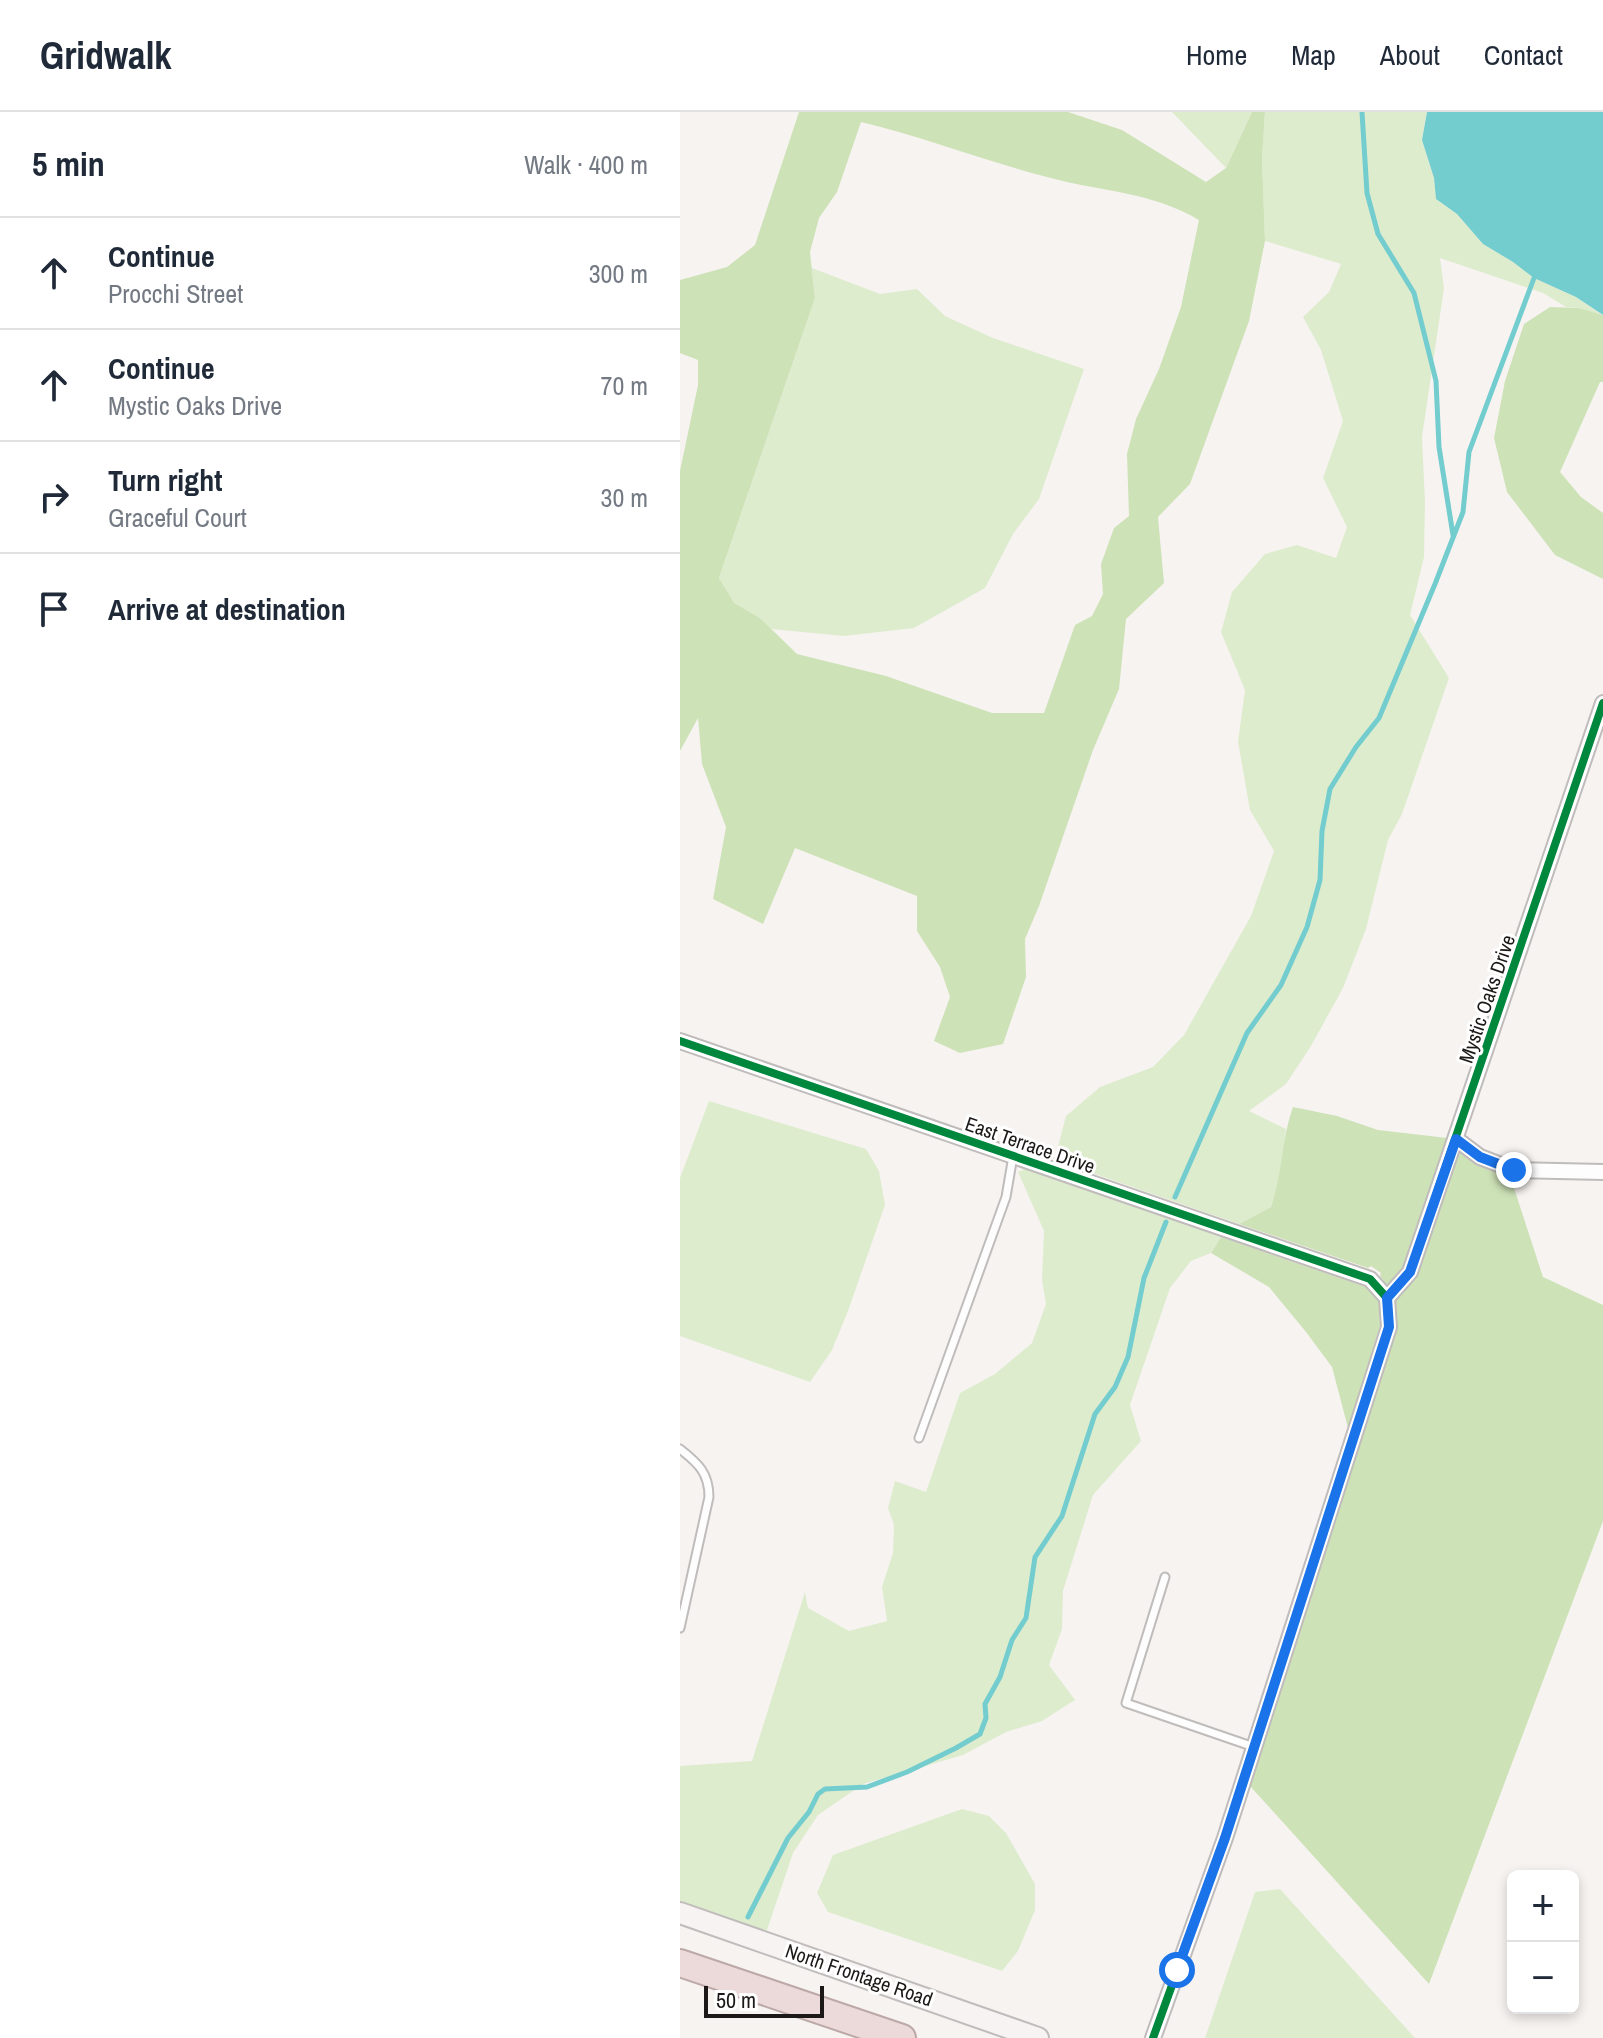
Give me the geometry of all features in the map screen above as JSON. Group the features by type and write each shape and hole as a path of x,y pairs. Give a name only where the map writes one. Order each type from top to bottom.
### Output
{"highway":[{"path":"680,1963 902,2038"}],"street":[{"name":"Mystic Oaks Drive","path":"1387,1298 1410,1272 1603,703"},
{"name":"East Terrace Drive","path":"680,1041 1370,1279 1387,1298"},
{"path":"1456,1139 1480,1157 1514,1170 1603,1172"},
{"path":"1153,2038 1225,1838 1389,1327 1387,1298"},
{"name":"North Frontage Road","path":"680,1913 1038,2038"}],"lane":[{"path":"919,1438 1006,1197 1013,1156"},
{"path":"680,1449 703,1469 709,1481 709,1497 680,1628"},
{"path":"1165,1577 1126,1703 1254,1747"}],"green space":[{"path":"799,112 1068,112 1122,130 1206,182 1226,168 1252,112 1265,112 1262,158 1265,241 1249,321 1190,484 1158,517 1164,583 1126,619 1119,689 1093,750 1025,939 1026,977 1003,1044 960,1053 934,1041 950,997 940,967 917,931 917,896 795,848 763,924 713,899 726,827 702,764 698,718 680,751 680,471 698,385 698,360 680,353 680,280 727,267 755,245","holes":["861,122 1027,172 1145,198 1199,220 1181,307 1159,369 1136,419 1127,454 1129,516 1114,528 1101,564 1103,594 1092,616 1075,625 1044,713 992,713 886,676 797,654 760,618 734,603 719,578 815,298 810,252 819,218 837,192"]},
{"path":"1172,112 1252,112 1226,168"},
{"path":"1265,112 1427,112 1422,140 1434,178 1436,199 1457,214 1483,244 1534,278 1576,297 1602,315 1566,307 1543,293 1440,258 1444,288 1422,437 1424,557 1410,615 1449,678 1402,814 1388,840 1366,929 1343,988 1286,1084 1249,1111 1286,1129 1280,1178 1271,1207 1239,1224 1052,1159 1055,1158 1066,1116 1100,1087 1153,1067 1184,1035 1251,916 1274,851 1250,810 1238,742 1245,690 1221,632 1232,592 1265,554 1297,545 1336,558 1347,527 1323,478 1343,421 1321,350 1303,317 1329,292 1341,264 1265,241 1262,158"},
{"path":"812,268 880,294 917,289 945,316 993,338 1084,369 1039,499 1013,534 985,588 914,628 844,636 771,629 760,618 733,603 719,578 815,298"},
{"path":"1550,307 1579,308 1603,315 1603,382 1600,382 1560,472 1581,497 1603,513 1603,579 1555,555 1507,492 1494,438 1505,381 1524,324"},
{"path":"709,1101 866,1149 879,1171 885,1205 832,1350 810,1382 680,1336 680,1178"},
{"path":"1293,1107 1337,1116 1378,1130 1465,1140 1513,1185 1543,1277 1603,1305 1603,1521 1429,1984 1250,1786 1397,1326 1395,1296 1380,1276 1381,1273 1371,1266 1368,1268 1239,1224 1271,1207"},
{"path":"1025,1169 1221,1237 1211,1253 1191,1261 1170,1288 1130,1405 1141,1441 1093,1495 1063,1591 1062,1629 1049,1665 1075,1700 1042,1721 1006,1732 963,1755 863,1784 818,1815 793,1853 766,1933 680,1903 680,1766 752,1761 805,1592 808,1608 849,1631 887,1621 882,1587 893,1553 894,1525 888,1508 895,1481 926,1492 960,1393 995,1374 1032,1343 1046,1304 1042,1280 1044,1231 1018,1172"},
{"path":"1221,1237 1366,1287 1379,1302 1380,1326 1348,1428 1332,1367 1269,1287 1211,1253"},
{"path":"962,1809 989,1816 1006,1833 1035,1884 1035,1910 1018,1951 1002,1971 828,1912 817,1893 833,1855"},
{"path":"1280,1889 1415,2038 1205,2038 1255,1892"}],"water":[{"path":"1427,112 1603,112 1603,315 1576,297 1534,278 1483,244 1457,214 1436,199 1434,178 1422,140"}],"waterway":[{"path":"1362,112 1367,193 1378,234 1414,293 1436,381 1439,447 1453,535"},
{"path":"1175,1197 1247,1033 1281,985 1307,927 1320,880 1322,831 1330,789 1356,747 1379,718 1435,584 1463,512 1469,452 1534,278"},
{"path":"748,1917 788,1838 809,1812 818,1794 825,1789 867,1787 907,1772 980,1734 986,1718 985,1704 1000,1677 1012,1640 1026,1618 1035,1557 1062,1516 1095,1414 1115,1387 1128,1357 1144,1278 1166,1222"}],"cycle path":[{"path":"1387,1298 1410,1272 1603,703"},
{"path":"680,1041 1370,1279 1387,1298 1389,1327 1225,1838 1153,2038"}],"route":[{"path":"1177,1970 1225,1838 1389,1327 1387,1298 1410,1272 1456,1139 1480,1157 1514,1170"}]}
